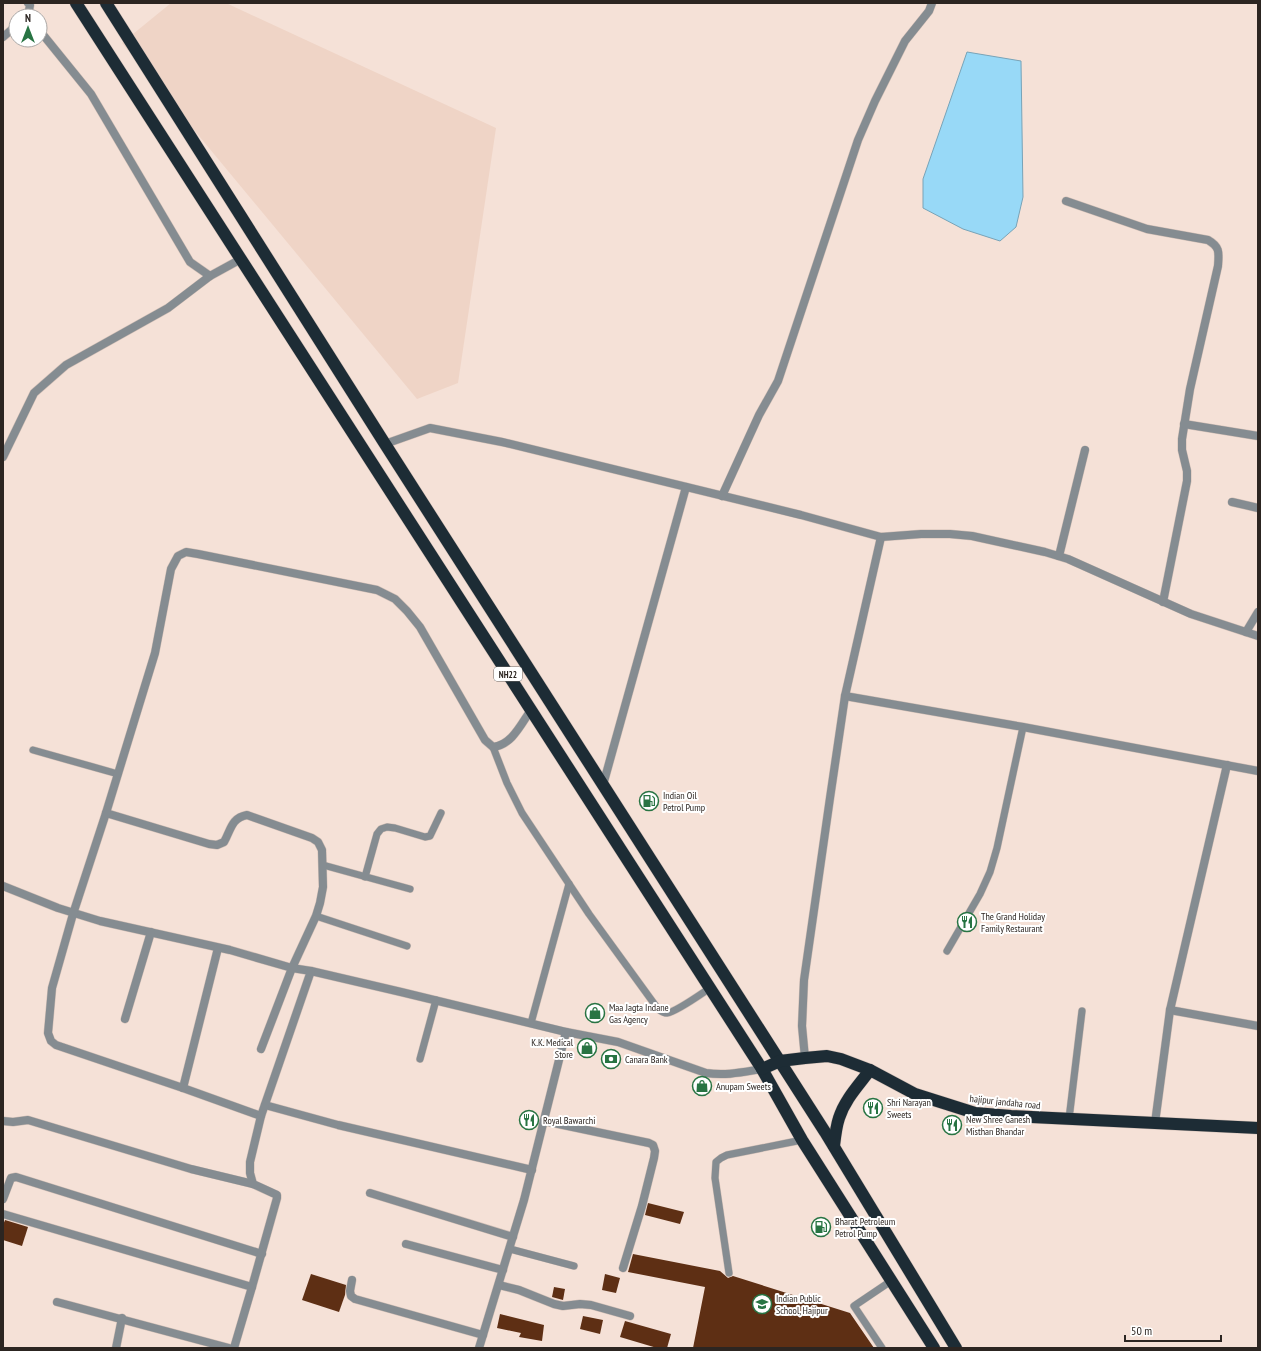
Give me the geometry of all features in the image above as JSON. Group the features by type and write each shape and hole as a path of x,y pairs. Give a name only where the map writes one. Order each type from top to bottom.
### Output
{"highway":[{"name":"NH22","path":"76,3 762,1069 802,1140 934,1348"},
{"name":"NH22","path":"106,3 385,444 834,1146 956,1348"},
{"name":"hajipur jandaha road","path":"762,1069 780,1061 826,1056 842,1059 870,1070 915,1094 975,1113 1258,1128"},
{"path":"834,1146 843,1107 870,1070"}],"street":[{"path":"722,496 759,415 778,381 846,176 875,101 905,41 929,11 932,3"},
{"path":"48,41 91,94 190,262 210,276"},
{"path":"1066,201 1147,229 1208,240 1216,245 1219,252 1218,266 1190,389 1184,424 1182,450 1188,471 1188,481 1164,602"},
{"path":"3,457 34,392 50,378 66,365 168,308 210,276 241,259"},
{"path":"1184,424 1258,436"},
{"path":"385,444 430,428 502,442 801,515 881,537 921,534 972,536 1059,556 1091,568 1190,614 1258,636"},
{"path":"1059,556 1085,450"},
{"path":"603,784 686,487"},
{"path":"1232,502 1258,508"},
{"path":"805,1058 802,1026 805,972 845,696 881,537"},
{"path":"261,1116 184,1088 56,1046 50,1041 48,1033 52,988 73,914 106,813 155,653 171,569 178,556 186,552 378,590 395,599 420,627 485,740 493,747 500,746 509,740 531,710"},
{"path":"1246,632 1258,612"},
{"path":"845,696 1023,727 1258,771"},
{"path":"1155,1123 1170,1010 1227,765"},
{"path":"106,813 209,844 217,845 224,842 233,823 240,817 247,816 312,838 318,842 322,850 323,887 316,916 292,968 261,1050"},
{"path":"3,886 73,914 218,948 292,968 311,971 630,1046 706,1073 718,1075 733,1074 762,1069"},
{"path":"125,1019 151,932"},
{"path":"184,1088 218,948"},
{"path":"253,1184 250,1173 250,1162 261,1116 311,971"},
{"path":"1170,1010 1258,1026"},
{"path":"479,1348 510,1249 532,1170 566,1032"},
{"path":"265,1105 338,1125 532,1170"},
{"path":"3,1120 12,1122 28,1120 191,1168 253,1184 277,1195 262,1254 234,1348"},
{"path":"544,1121 653,1145 655,1151 649,1179 624,1268"},
{"path":"3,1199 11,1178 16,1177 262,1254"},
{"path":"370,1193 513,1237"},
{"path":"3,1214 252,1287"},
{"path":"406,1244 503,1270"},
{"path":"352,1280 350,1291 351,1296 355,1299 483,1335"},
{"path":"499,1285 519,1290 554,1304 563,1306 580,1304 591,1305 630,1316"},
{"path":"57,1302 122,1318 229,1348"},
{"path":"116,1348 122,1318"}],"lane":[{"path":"947,951 980,894 990,872 997,848 1023,727"},
{"path":"493,747 507,784 522,813 569,884 658,1009 668,1013 710,988"},
{"path":"33,750 118,774"},
{"path":"365,877 377,834 381,829 387,827 425,837 430,836 441,813"},
{"path":"323,866 410,889"},
{"path":"531,1023 569,884"},
{"path":"316,916 407,946"},
{"path":"420,1059 436,1000"},
{"path":"1069,1119 1082,1011"},
{"path":"729,1273 715,1178 716,1162 727,1155 802,1140"},
{"path":"510,1249 574,1266"},
{"path":"882,1348 854,1306 891,1281"}],"shaded area":[{"path":"171,3 226,3 496,128 458,383 417,399 122,43"}],"water":[{"path":"967,52 1021,61 1023,197 1016,227 1000,241 963,229 923,208 923,179"}],"building":[{"path":"648,1203 684,1212 680,1224 645,1215"},
{"path":"5,1220 28,1227 22,1246 3,1240 3,1225"},
{"name":"Indian Public School, Hajipur","path":"633,1254 720,1271 728,1278 733,1276 850,1313 874,1348 693,1348 705,1287 628,1272"},
{"path":"311,1274 346,1285 345,1295 339,1312 302,1300"},
{"path":"605,1274 620,1278 616,1293 602,1290"},
{"path":"554,1287 565,1289 563,1300 552,1297"},
{"path":"500,1314 544,1325 542,1341 519,1337 521,1333 497,1328"},
{"path":"583,1316 603,1320 600,1334 580,1329"},
{"path":"625,1321 671,1334 667,1348 657,1348 620,1337"}],"place":[{"name":"Indian Oil Petrol Pump","path":"649,801"},
{"name":"The Grand Holiday Family Restaurant","path":"967,922"},
{"name":"Maa Jagta Indane Gas Agency","path":"595,1013"},
{"name":"K.K. Medical Store","path":"587,1048"},
{"name":"Canara Bank","path":"611,1059"},
{"name":"Anupam Sweets","path":"702,1086"},
{"name":"Shri Narayan Sweets","path":"873,1108"},
{"name":"Royal Bawarchi","path":"529,1120"},
{"name":"New Shree Ganesh Misthan Bhandar","path":"952,1125"},
{"name":"Bharat Petroleum Petrol Pump","path":"821,1227"},
{"name":"Indian Public School, Hajipur","path":"762,1304"}]}
